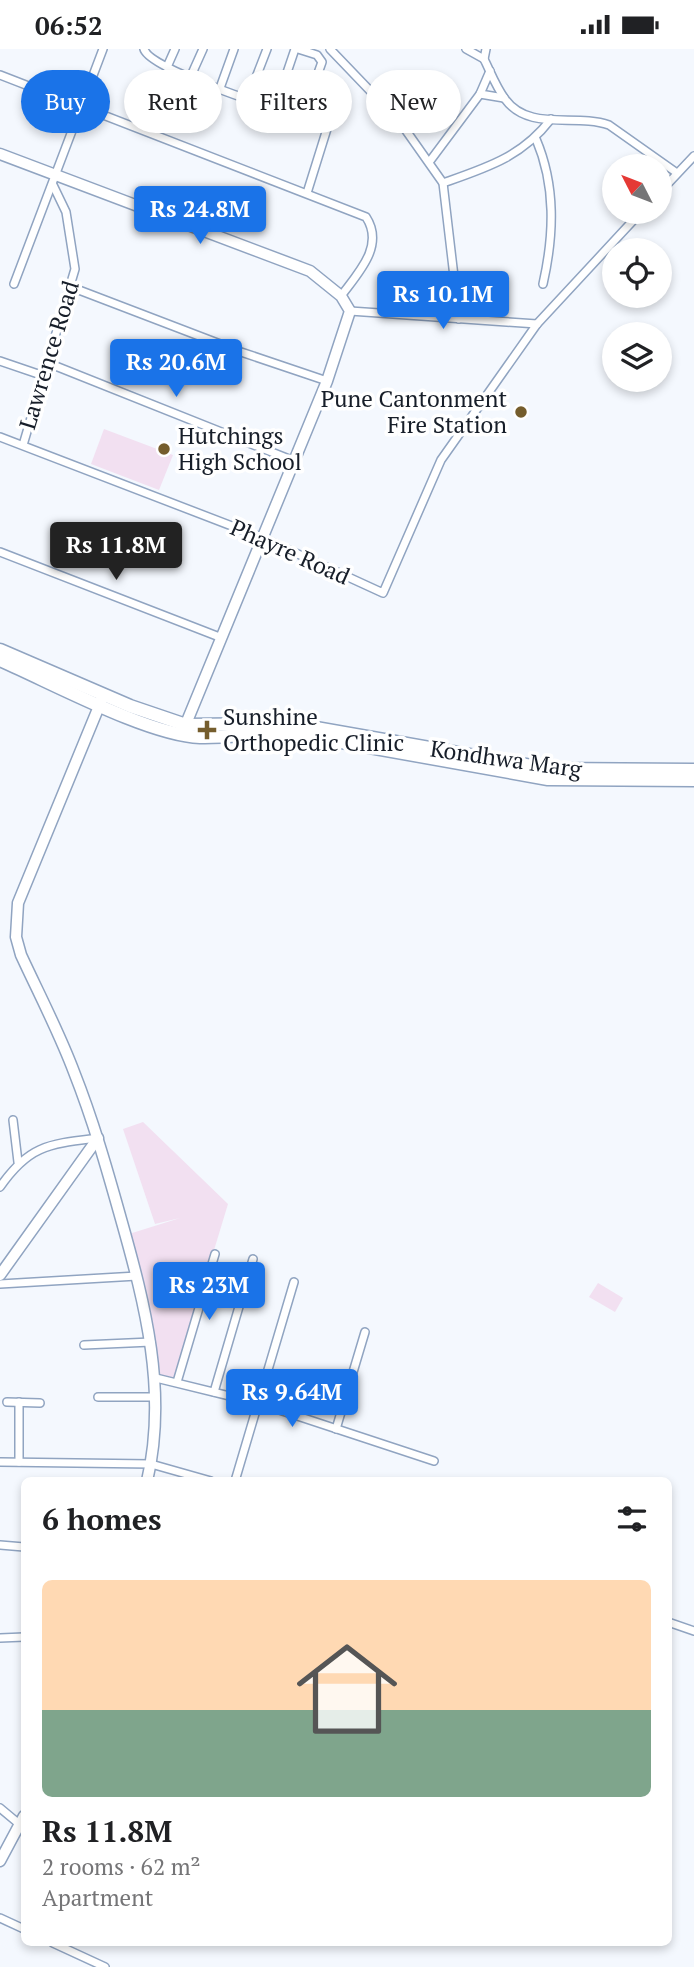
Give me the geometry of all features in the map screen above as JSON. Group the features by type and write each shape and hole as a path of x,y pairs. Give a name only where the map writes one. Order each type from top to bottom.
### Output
{"main road":[{"name":"Kondhwa Marg","path":"0,650 102,699"},
{"name":"Kondhwa Marg","path":"0,660 201,737 257,731 292,733 548,779 694,780"},
{"name":"Kondhwa Marg","path":"184,730 293,724 549,769 694,770"}],"street":[{"path":"95,70 103,49"},
{"path":"144,49 148,57 173,70"},
{"path":"167,67 175,49"},
{"path":"194,70 203,49"},
{"path":"222,82 234,49"},
{"path":"259,70 267,49"},
{"path":"289,70 297,49 317,55 322,62 319,70"},
{"path":"330,49 400,122 443,183 458,319"},
{"path":"466,49 484,59 504,98 521,114 534,118 597,121 610,125 677,173"},
{"path":"484,59 486,49"},
{"path":"430,161 480,94 490,71"},
{"path":"0,75 21,83"},
{"path":"480,94 504,98"},
{"path":"110,118 366,217 374,236 368,259 341,296"},
{"path":"443,183 497,164 536,139 551,119"},
{"path":"14,284 72,133"},
{"path":"307,193 326,133"},
{"path":"536,139 549,174 551,194 551,234 543,284"},
{"path":"0,154 55,180 310,271 341,296 351,311"},
{"path":"672,179 694,156"},
{"name":"Lawrence Road","path":"23,445 75,268 66,212 55,180"},
{"path":"351,311 537,324 630,224"},
{"path":"71,287 241,352 327,381"},
{"path":"184,730 327,381 351,311"},
{"name":"Phayre Road","path":"0,437 262,538 383,593 441,460 537,324"},
{"path":"0,361 44,376"},
{"path":"48,363 294,461"},
{"path":"0,552 222,638"},
{"path":"102,699 53,811 18,903 15,920 21,955 62,1042 98,1138 137,1276 156,1378 148,1477"},
{"path":"13,1120 18,1162"},
{"path":"0,1187 18,1162 36,1149 98,1138"},
{"path":"0,1275 98,1138"},
{"path":"177,1382 215,1254"},
{"path":"214,1392 253,1259"},
{"path":"0,1284 137,1276"},
{"path":"236,1477 294,1282"},
{"path":"336,1429 365,1332"},
{"path":"84,1345 151,1342"},
{"path":"156,1378 258,1403 434,1461"},
{"path":"98,1397 155,1397"},
{"path":"7,1402 40,1403"},
{"path":"19,1402 19,1462"},
{"path":"0,1462 151,1464 197,1477"},
{"path":"0,1545 21,1547"},
{"path":"672,1623 694,1631"},
{"path":"0,1638 21,1637"},
{"path":"0,1808 21,1822"},
{"path":"0,1861 21,1826"},
{"path":"0,1918 21,1928"},
{"path":"60,1946 105,1967"}],"shaded area":[{"path":"104,429 173,455 159,490 91,464"},
{"path":"143,1122 228,1204 174,1382 158,1378 129,1234 180,1218 155,1224 123,1129"},
{"path":"598,1283 623,1298 615,1312 589,1297"}],"place":[{"name":"Pune Cantonment Fire Station","path":"521,412"},
{"name":"Hutchings High School","path":"164,449"},
{"name":"Sunshine Orthopedic Clinic","path":"207,730"}]}
